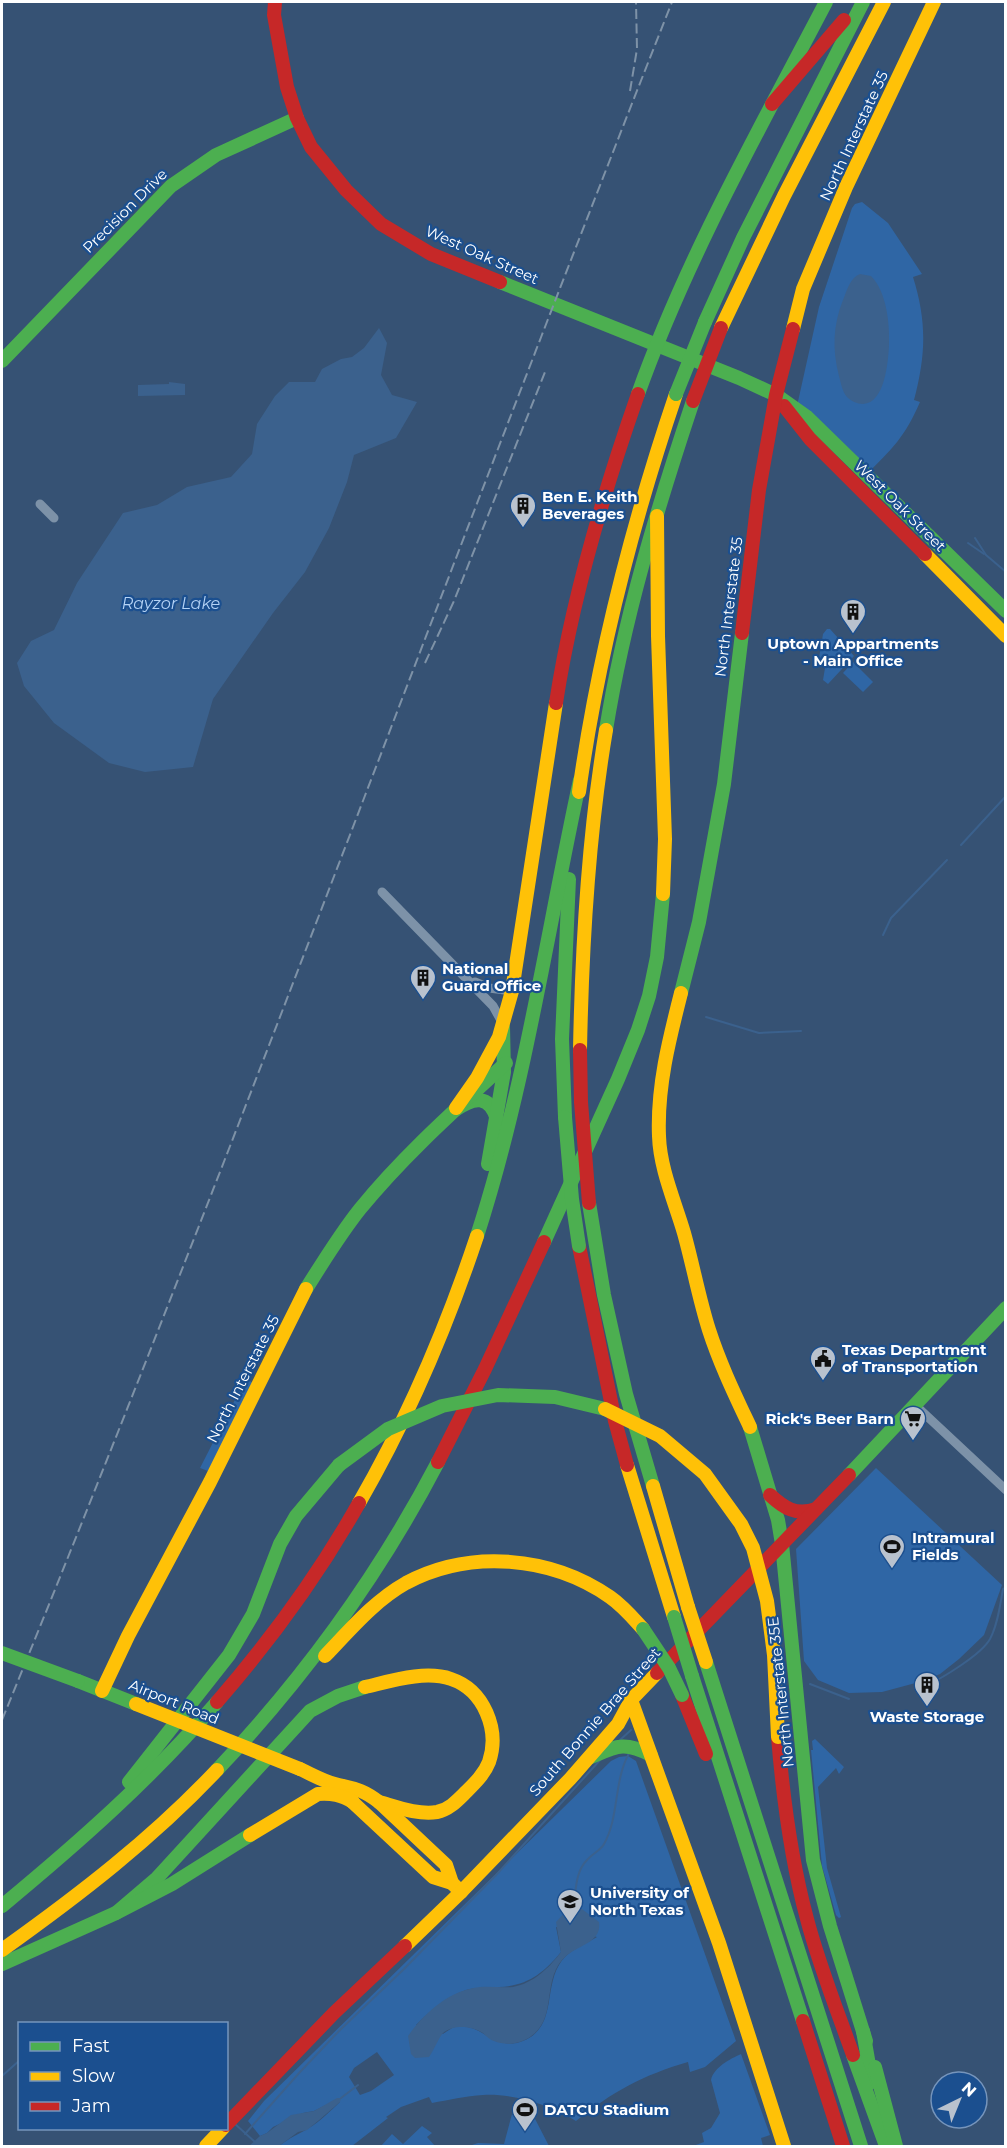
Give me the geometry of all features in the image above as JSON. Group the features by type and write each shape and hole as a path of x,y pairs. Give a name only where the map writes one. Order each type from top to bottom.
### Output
{"main road":[{"name":"West Oak Street","path":"275,2 274,15 287,87 297,118 311,147 346,190 381,224 431,254 776,395 807,417 839,447 1005,611"},
{"name":"North Interstate 35","path":"455,1110 477,1078 499,1037 512,991 567,640 601,505 657,346 698,249 826,2"},
{"path":"772,104 831,38 857,2"},
{"path":"2,1906 95,1827 167,1757 244,1669 332,1546 400,1428 437,1345 483,1217 511,1122 580,780 597,679 646,482 676,394 705,322 762,198 863,2"},
{"path":"861,2146 688,1606 624,1383 604,1295 590,1203 581,1102 580,1050 588,868 600,774 610,705 629,616 657,516 693,401 721,328 779,206 884,2"},
{"name":"North Interstate 35","path":"685,1239 660,1146 659,1104 665,1056 699,922 724,784 759,490 776,395 803,289 846,187 934,2"},
{"name":"Precision Drive","path":"2,361 171,186 189,171 230,146 297,118"},
{"name":"West Oak Street","path":"776,395 810,439 1005,636"},
{"path":"828,457 839,447"},
{"path":"270,1710 308,1664 352,1602 414,1506 493,1354 622,1073 641,1023 649,996 661,927 665,860 657,598 660,545 657,516"},
{"path":"580,780 565,942 562,1039 565,1117 572,1199 579,1246 615,1421 643,1521 843,2146"},
{"name":"North Interstate 35","path":"102,1691 306,1290 331,1248 383,1183 455,1110 504,1065 510,1050 514,997 512,991"},
{"path":"437,1345 463,1248 481,1192 497,1119 504,1065 503,1027"},
{"path":"455,1110 472,1099 481,1100 494,1109 497,1119"},
{"name":"North Interstate 35E","path":"685,1239 709,1329 724,1370 751,1430 778,1520 813,1860 820,1892 884,2096 896,2146"},
{"name":"South Bonnie Brae Street","path":"228,2123 457,1888 590,1757 618,1724 631,1700 818,1508 1005,1308"},
{"path":"95,1827 229,1655 253,1614 280,1544 296,1516 339,1465 381,1433 417,1414 452,1402 498,1394 550,1395 619,1413 654,1432 687,1455 719,1491 742,1524 754,1552 767,1595 782,1790 794,1862 814,1943 884,2140"},
{"path":"770,1495 792,1512 802,1514 818,1508"},
{"path":"2,1950 88,1887 138,1845 189,1797 270,1710 380,1601 410,1582 457,1564 492,1560 531,1564 565,1573 612,1599 643,1629 669,1668 682,1695 764,1898"},
{"name":"Airport Road","path":"2,1653 78,1681 334,1784 350,1786 367,1793 446,1865 457,1888"},
{"path":"116,1913 157,1878 310,1711 326,1700 368,1686 422,1676 452,1679 471,1690 485,1706 491,1728 492,1751 483,1774 456,1802 438,1812 412,1810 379,1802"},
{"path":"631,1700 719,1942 784,2146"},
{"path":"590,1757 623,1744 633,1745 651,1755"},
{"name":"Airport Road","path":"334,1784 433,1876 457,1888"},
{"path":"2,1964 116,1913 172,1884 318,1794 341,1795 353,1802"},
{"path":"774,1863 780,1894"},
{"path":"863,2031 884,2140"},
{"path":"209,2144 221,2130"}],"street":[{"path":"40,504 54,518"},
{"path":"382,892 465,976 497,1012 503,1027"},
{"path":"465,976 484,987 512,991"},
{"path":"914,1404 1005,1490"}],"shaded area":[{"path":"862,202 888,223 922,274 913,277 923,324 923,353 914,400 920,402 909,425 897,442 866,475 797,406 819,307 852,208 855,204"},
{"path":"830,629 854,656 828,684 823,680 825,668 819,658 823,634"},
{"path":"853,662 873,682 863,692 843,673"},
{"path":"246,1378 254,1384 208,1471 200,1468"},
{"name":"Intramural Fields","path":"876,1468 1002,1585 984,1635 940,1674 882,1692 849,1693 818,1680 804,1661 796,1549"},
{"path":"815,1739 844,1767 839,1774 836,1768 818,1787 827,1868 841,1917 839,1918 836,1915 822,1866 811,1750 813,1750 812,1741"},
{"name":"University of North Texas","path":"628,1756 636,1761 736,2041 705,2067 690,2072 688,2062 642,2079 602,2101 576,2121 543,2105 519,2098 494,2095 432,2103 429,2097 401,2107 352,2146 279,2146 318,2122 340,2102 340,2098 273,2127 260,2136 248,2121 264,2101 611,1761","holes":["556,1927 597,1937 568,1954 558,1967 544,2022 529,2038 517,2043 507,2043 465,2027 453,2028 443,2034 416,2025 439,2004 466,1990 509,1986 534,1977 561,1952","377,2052 394,2075 371,2091 360,2095 349,2077 354,2068"]},
{"path":"741,2054 770,2135 761,2138 763,2146 693,2146 704,2142 702,2133 711,2128 720,2113 711,2080 715,2071"},
{"name":"DATCU Stadium","path":"512,2114 518,2122 533,2115 549,2146 469,2146 478,2143 504,2144"},
{"path":"422,2126 432,2133 427,2137 435,2146 381,2146 392,2134 403,2144"}],"water":[{"path":"860,274 871,276 881,291 888,319 889,338 886,371 881,389 870,402 863,404 852,401 844,392 835,347 835,328 840,309 849,285"},
{"name":"Rayzor Lake","path":"379,328 387,343 381,375 392,395 417,402 396,438 354,455 347,482 329,528 305,572 273,613 213,699 193,767 145,772 109,763 54,723 24,686 17,663 31,641 54,630 77,583 123,513 157,505 187,487 231,477 252,454 257,424 275,396 289,382 315,382 322,369 341,359 352,357 364,348"},
{"path":"169,382 185,384 185,395 138,396 138,385 169,384"},
{"path":"574,1903 599,1922 599,1929 593,1939 571,1952 558,1965 553,1976 544,2020 539,2029 526,2039 508,2044 498,2043 474,2029 452,2028 443,2033 429,2057 415,2058 411,2054 408,2036 430,2011 449,1997 480,1987 521,1985 546,1969 561,1952 556,1922"},
{"path":"341,2098 340,2102 318,2121 279,2146 249,2146 291,2115 314,2111"}],"waterway":[{"path":"975,538 986,555 1006,572"},
{"path":"968,543 984,554"},
{"path":"961,845 1006,796"},
{"path":"883,935 891,918 947,860"},
{"path":"706,1017 759,1033 801,1031"},
{"path":"926,1686 961,1666 990,1639 995,1627 1003,1589 1006,1587"},
{"path":"810,1684 849,1699"},
{"path":"620,1740 631,1730"},
{"path":"574,1903 577,1880 583,1864 603,1846 609,1833 621,1773 631,1750"},
{"path":"245,2134 340,2030 404,1969 497,1874 601,1759"},
{"path":"2,2076 18,2062"},
{"path":"341,2098 358,2085"},
{"path":"235,2124 255,2142"}],"railway":[{"path":"630,91 637,49 636,2"},
{"path":"2,1720 257,1077 672,2"},
{"path":"425,663 454,601 545,372"}],"traffic: fast":[{"path":"638,394 657,343 701,244 826,2"},
{"path":"705,322 743,238 863,2"},
{"path":"2,361 171,186 216,155 297,118"},
{"path":"500,282 776,395 807,417 1006,611"},
{"path":"676,394 705,322"},
{"path":"606,730 632,605 693,401"},
{"path":"681,993 699,922 724,784 742,633"},
{"path":"477,1236 509,1124 522,1067 580,780"},
{"path":"565,1117 562,1039 569,879"},
{"path":"544,1242 638,1030 649,996 657,957 663,894"},
{"path":"488,1164 504,1072 503,1027"},
{"path":"306,1289 346,1228 377,1189 430,1133 506,1063"},
{"path":"455,1110 468,1102 480,1100 490,1105 497,1119"},
{"path":"565,1117 572,1199 579,1246"},
{"path":"589,1203 604,1295 626,1394 653,1486"},
{"path":"849,1475 1006,1308"},
{"path":"339,1465 388,1429 442,1406 498,1395 555,1397 605,1409"},
{"path":"750,1427 778,1520 782,1544 813,1860 830,1926 866,2041"},
{"path":"217,1770 280,1699 338,1624 391,1545 438,1462"},
{"path":"129,1782 229,1655 253,1614 280,1544 296,1516 339,1465"},
{"path":"674,1617 692,1676"},
{"path":"643,1629 669,1668 682,1695"},
{"path":"2,1653 78,1681"},
{"path":"706,1662 861,2146"},
{"path":"692,1676 803,2021"},
{"path":"78,1681 136,1704"},
{"path":"116,1913 157,1878 310,1711 338,1696 365,1687"},
{"path":"2,1906 114,1809 167,1757 217,1702"},
{"path":"591,1757 621,1747 634,1748 651,1755"},
{"path":"2,1964 116,1913 172,1884 250,1835"},
{"path":"863,2031 872,2082"},
{"path":"853,2055 886,2146"},
{"path":"875,2067 896,2146"}],"traffic: slow":[{"path":"721,328 784,196 884,2"},
{"path":"793,329 803,289 846,187 934,2"},
{"path":"579,792 596,691 618,591 645,492 676,394"},
{"path":"657,516 658,636 665,839 663,894"},
{"path":"925,554 1006,636"},
{"path":"456,1108 477,1078 499,1037 512,991 556,703"},
{"path":"580,1050 587,890 606,730"},
{"path":"681,993 662,1082 659,1118 660,1148 709,1330 750,1427"},
{"path":"359,1503 410,1406 452,1305 477,1236"},
{"path":"102,1691 306,1289"},
{"path":"605,1409 660,1436 705,1474 741,1524 753,1548 767,1601 774,1655 778,1737"},
{"path":"627,1465 674,1617"},
{"path":"653,1486 688,1607"},
{"path":"325,1656 353,1626 394,1590 431,1572 457,1565 483,1562 510,1562 536,1566 587,1583 624,1608 643,1629"},
{"path":"688,1607 706,1662"},
{"path":"405,1946 461,1892 570,1779 618,1724 631,1700 657,1673"},
{"path":"365,1687 419,1676 451,1679 463,1684 472,1692 487,1713 491,1725 492,1750 489,1762 478,1780 448,1808 437,1812 422,1812 379,1802"},
{"path":"631,1700 719,1943 784,2146"},
{"path":"136,1704 300,1769"},
{"path":"300,1769 326,1781 363,1792 379,1802 446,1865 452,1883 461,1892"},
{"path":"2,1950 141,1843 217,1770"},
{"path":"250,1835 318,1794 336,1795 353,1802"},
{"path":"346,1796 433,1877 452,1883"},
{"path":"206,2146 221,2130"}],"traffic: jam":[{"path":"275,2 274,15 287,87 297,118 311,147 346,190 381,224 431,254 500,282"},
{"path":"772,104 844,20"},
{"path":"693,401 721,328"},
{"path":"742,633 759,490 776,395 793,329"},
{"path":"556,703 571,624 590,547 638,394"},
{"path":"784,406 810,439 925,554"},
{"path":"580,1050 581,1102 589,1203"},
{"path":"438,1462 485,1369 544,1242"},
{"path":"579,1246 615,1421 627,1465"},
{"path":"657,1673 849,1475"},
{"path":"770,1495 791,1510 802,1512 816,1509"},
{"path":"217,1702 293,1606 359,1503"},
{"path":"682,1695 706,1754"},
{"path":"778,1737 788,1829 801,1897 828,1987 853,2055"},
{"path":"228,2123 334,2013 405,1946"},
{"path":"803,2021 843,2146"}],"place":[{"name":"Ben E. Keith Beverages","path":"523,529"},
{"name":"Uptown Appartments - Main Office","path":"853,635"},
{"name":"National Guard Office","path":"423,1001"},
{"name":"Texas Department of Transportation","path":"823,1382"},
{"name":"Rick's Beer Barn","path":"913,1442"},
{"name":"Intramural Fields","path":"892,1570"},
{"name":"Waste Storage","path":"927,1708"},
{"name":"University of North Texas","path":"570,1925"},
{"name":"DATCU Stadium","path":"525,2133"}]}
